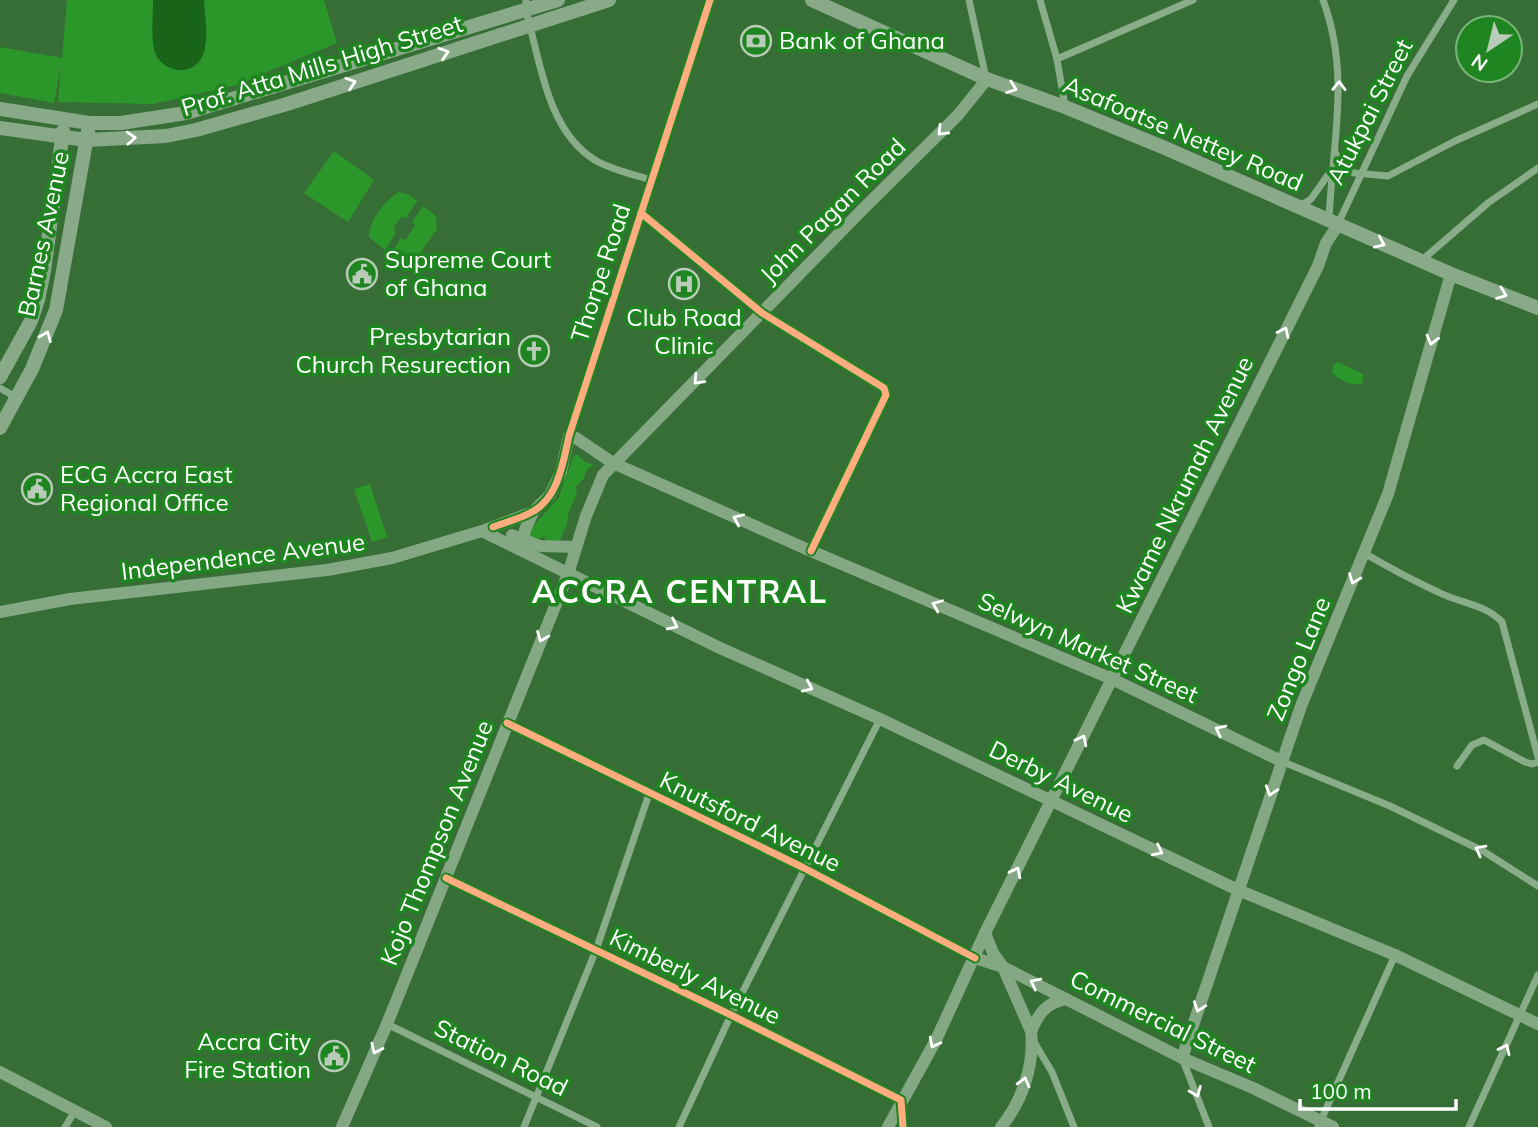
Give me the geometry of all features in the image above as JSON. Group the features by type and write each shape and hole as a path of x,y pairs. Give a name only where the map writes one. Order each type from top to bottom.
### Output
{"main road":[{"name":"Prof. Atta Mills High Street","path":"0,109 89,123 143,120 210,107 526,6 558,0"},
{"name":"Prof. Atta Mills High Street","path":"0,128 86,140 166,136 218,125 609,0"},
{"name":"Asafoatse Nettey Road","path":"812,0 987,79 1165,148 1451,274 1538,308"},
{"name":"John Pagan Road","path":"568,574 596,490 613,463 687,392 958,116 987,79"},
{"name":"Barnes Avenue","path":"0,377 31,321 38,299 64,120"},
{"name":"Barnes Avenue","path":"0,428 32,369 56,310 89,123"},
{"name":"Kwame Nkrumah Avenue","path":"888,1127 936,1040 985,933 1318,266 1333,223"},
{"name":"Zongo Lane","path":"1182,1058 1301,706 1388,494 1451,274"},
{"name":"Selwyn Market Street","path":"569,436 613,463 811,551 1112,679 1281,761"},
{"name":"Thorpe Road","path":"488,529 533,512 550,495 558,480 569,436"},
{"path":"523,541 533,512"},
{"path":"488,529 546,547 576,547"},
{"path":"488,529 568,574"},
{"name":"Independence Avenue","path":"2,612 71,599 327,570 392,558 488,529"},
{"name":"Derby Avenue","path":"568,574 1238,890 1395,955 1538,1024"},
{"name":"Kojo Thompson Avenue","path":"342,1127 387,1024 568,574"},
{"path":"985,933 993,953 1003,967 1031,1035"},
{"name":"Commercial Street","path":"975,958 1003,967 1182,1058 1319,1124 1333,1127"},
{"path":"1001,1127 1021,1094 1031,1035 1042,1010 1052,1002 1066,999"},
{"path":"0,1072 106,1127"}],"street":[{"name":"Thorpe Road","path":"569,436 710,0"},
{"path":"969,0 987,79"},
{"path":"1040,0 1057,59 1065,107"},
{"path":"1057,59 1193,0"},
{"path":"1298,208 1311,199 1331,170 1336,154 1340,78 1333,27 1324,0"},
{"name":"Atukpai Street","path":"1333,223 1361,175 1407,76 1454,0"},
{"path":"526,6 546,89 555,113 566,131 594,160 651,180"},
{"path":"1336,154 1346,168 1361,175 1388,176 1455,141 1538,104"},
{"path":"1422,261 1488,203 1538,169"},
{"path":"1331,170 1333,223"},
{"path":"641,213 762,313 886,391 811,551"},
{"path":"0,388 17,398"},
{"path":"1364,553 1441,594 1484,609 1496,615 1502,622 1538,760 1532,764 1525,762 1484,740 1472,745 1457,765"},
{"path":"679,1127 731,1015 880,719"},
{"name":"Knutsford Avenue","path":"507,723 804,868 975,958"},
{"name":"Selwyn Market Street","path":"1281,761 1390,806 1483,851 1538,886"},
{"path":"524,1127 596,950 649,794"},
{"name":"Kimberly Avenue","path":"446,878 901,1100"},
{"path":"1319,1124 1395,955"},
{"path":"1469,1127 1538,975"},
{"name":"Station Road","path":"387,1024 597,1127"},
{"path":"1031,1035 1052,1072 1074,1127"},
{"path":"1182,1058 1209,1127"},
{"path":"901,1100 903,1127"},
{"path":"65,1127 75,1111"}],"shaded area":[{"path":"67,0 324,0 337,43 237,85 153,104 58,102 61,66 54,103 0,93 0,47 62,58"},
{"path":"153,0 204,0 205,49 199,62 192,67 185,70 170,68 157,57 153,37"},
{"path":"334,151 374,180 348,222 304,193"},
{"path":"399,192 417,201 406,218 401,217 394,227 395,234 385,250 369,237 370,231 379,212 388,200"},
{"path":"423,206 436,216 437,229 414,262 405,263 391,254 401,238 405,240 415,226 412,222"},
{"path":"1338,362 1363,374 1363,383 1346,382 1332,373 1333,366"},
{"path":"576,454 585,462 594,465 587,469 584,478 575,488 577,494 559,542 546,542 545,537 533,540 529,535 530,530 559,497"},
{"path":"370,484 387,537 372,542 354,489"}],"cycle path":[{"path":"493,527 539,507 558,480 569,436 710,0"},
{"path":"641,213 762,313 884,388 886,395 811,551"},
{"path":"507,723 804,868 975,958"},
{"path":"446,878 901,1100 903,1127"}],"place":[{"name":"Bank of Ghana","path":"756,41"},
{"name":"Supreme Court of Ghana","path":"362,274"},
{"name":"Club Road Clinic","path":"684,284"},
{"name":"Presbytarian Church Resurection","path":"534,351"},
{"name":"ECG Accra East Regional Office","path":"37,489"},
{"name":"Accra City Fire Station","path":"334,1056"}],"district":[{"name":"ACCRA CENTRAL","path":"680,592"}]}
